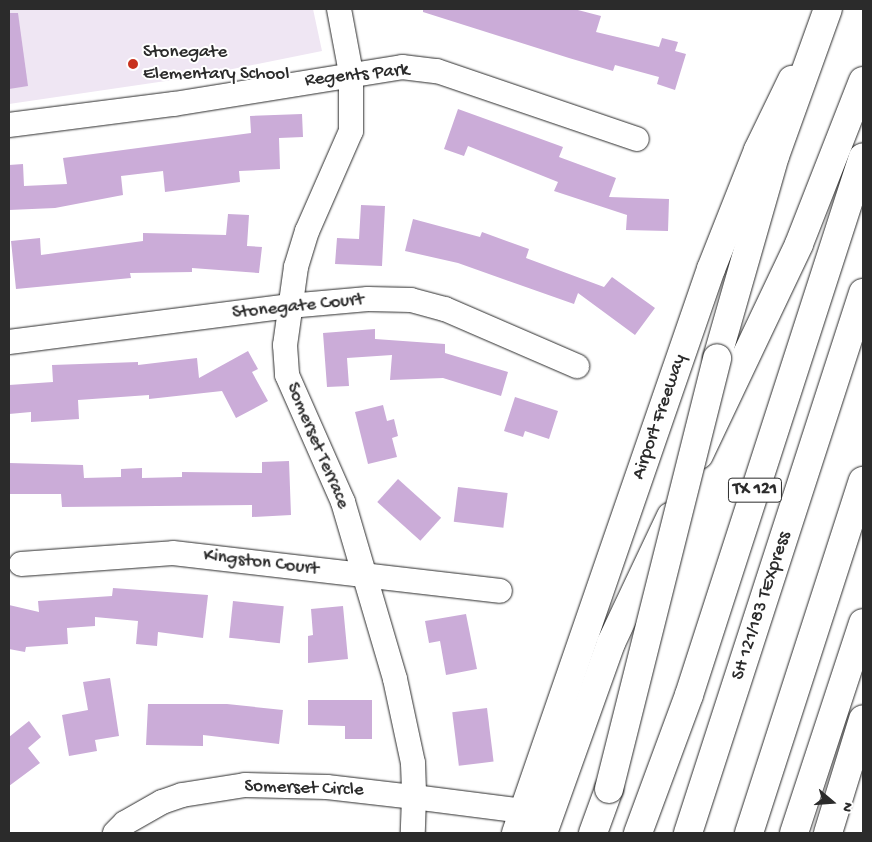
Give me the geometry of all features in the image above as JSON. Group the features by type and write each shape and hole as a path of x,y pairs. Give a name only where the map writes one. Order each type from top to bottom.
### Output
{"main road":[{"path":"601,833 609,789 717,358 776,156 827,9"},
{"name":"Airport Freeway","path":"519,822 711,269 758,150 827,9"},
{"path":"543,833 611,643 799,244 863,81"},
{"name":"TX 121","path":"638,833 689,695 863,157"},
{"name":"SH 121/183 TEXpress","path":"688,833 863,294"},
{"path":"749,833 863,481"},
{"path":"794,833 863,622"},
{"path":"828,833 863,719"},
{"path":"593,833 609,789"}],"street":[{"name":"Somerset Terrace","path":"338,9 351,73 351,131 307,231 289,306 285,345 287,375 333,475 365,575 395,679 413,763 414,797"},
{"name":"Regents Park","path":"9,125 174,104 351,73 402,67 437,71 637,139"},
{"name":"Stonegate Court","path":"9,342 289,306 368,299 411,300 445,309 576,366"},
{"name":"Kingston Court","path":"21,564 173,553 500,591"},
{"name":"Somerset Circle","path":"115,833 125,823 169,799 246,785 327,787 414,797 519,822"},
{"path":"413,833 414,797"}],"shaded area":[{"name":"Stonegate Elementary School","path":"9,9 313,9 322,51 193,77 9,104"}],"building":[{"path":"423,9 574,9 601,16 596,32 659,47 662,38 678,42 675,51 686,54 675,90 657,84 659,77 615,65 613,71 423,12"},
{"path":"9,13 18,13 28,86 9,89"},
{"path":"458,109 563,147 559,157 616,178 609,197 669,199 668,231 626,230 627,215 554,191 558,182 468,146 464,156 444,149"},
{"path":"302,114 303,137 279,138 280,169 239,171 240,182 165,192 163,171 121,176 123,195 55,208 9,210 9,165 23,164 24,186 67,184 63,158 251,133 250,116"},
{"path":"361,205 385,206 382,266 335,264 337,238 359,239"},
{"path":"228,214 249,215 247,246 262,247 259,273 192,268 192,272 130,273 131,278 16,289 11,241 40,238 41,255 143,241 143,233 226,235"},
{"path":"413,219 480,237 482,232 529,249 526,258 604,287 612,277 655,308 635,335 578,293 574,304 458,263 405,251"},
{"path":"375,329 375,339 445,344 445,353 508,372 501,396 443,378 390,380 392,355 347,358 349,386 327,387 323,333"},
{"path":"248,351 258,369 252,372 268,401 236,418 222,391 149,399 149,395 78,400 79,419 31,422 31,412 9,414 9,385 53,382 52,365 138,362 138,365 197,358 199,378"},
{"path":"515,397 558,411 549,439 525,431 523,437 504,431"},
{"path":"383,405 387,421 394,419 398,436 392,438 397,457 368,464 355,412"},
{"path":"289,461 291,515 252,517 252,505 62,507 61,494 9,494 9,463 83,465 84,478 121,477 121,469 142,468 142,478 182,477 182,472 262,473 262,462"},
{"path":"398,479 441,518 420,541 377,502"},
{"path":"458,487 508,493 503,528 454,522"},
{"path":"113,588 208,595 203,638 158,632 157,646 136,644 138,621 95,617 95,626 67,628 68,644 26,647 25,652 9,649 9,605 39,612 38,601 112,596"},
{"path":"233,601 284,606 280,643 229,638"},
{"path":"343,606 348,659 308,663 308,636 313,635 311,609"},
{"path":"466,614 477,669 446,675 440,641 429,643 425,621"},
{"path":"110,678 119,736 95,740 97,751 69,756 62,715 88,710 83,682"},
{"path":"308,700 372,700 372,739 345,739 345,726 308,725"},
{"path":"148,704 227,704 283,710 279,744 203,735 203,746 146,745"},
{"path":"487,708 494,762 459,766 452,712"},
{"path":"29,721 41,737 28,748 40,763 9,786 9,737"}],"place":[{"name":"Stonegate Elementary School","path":"133,64"}]}
